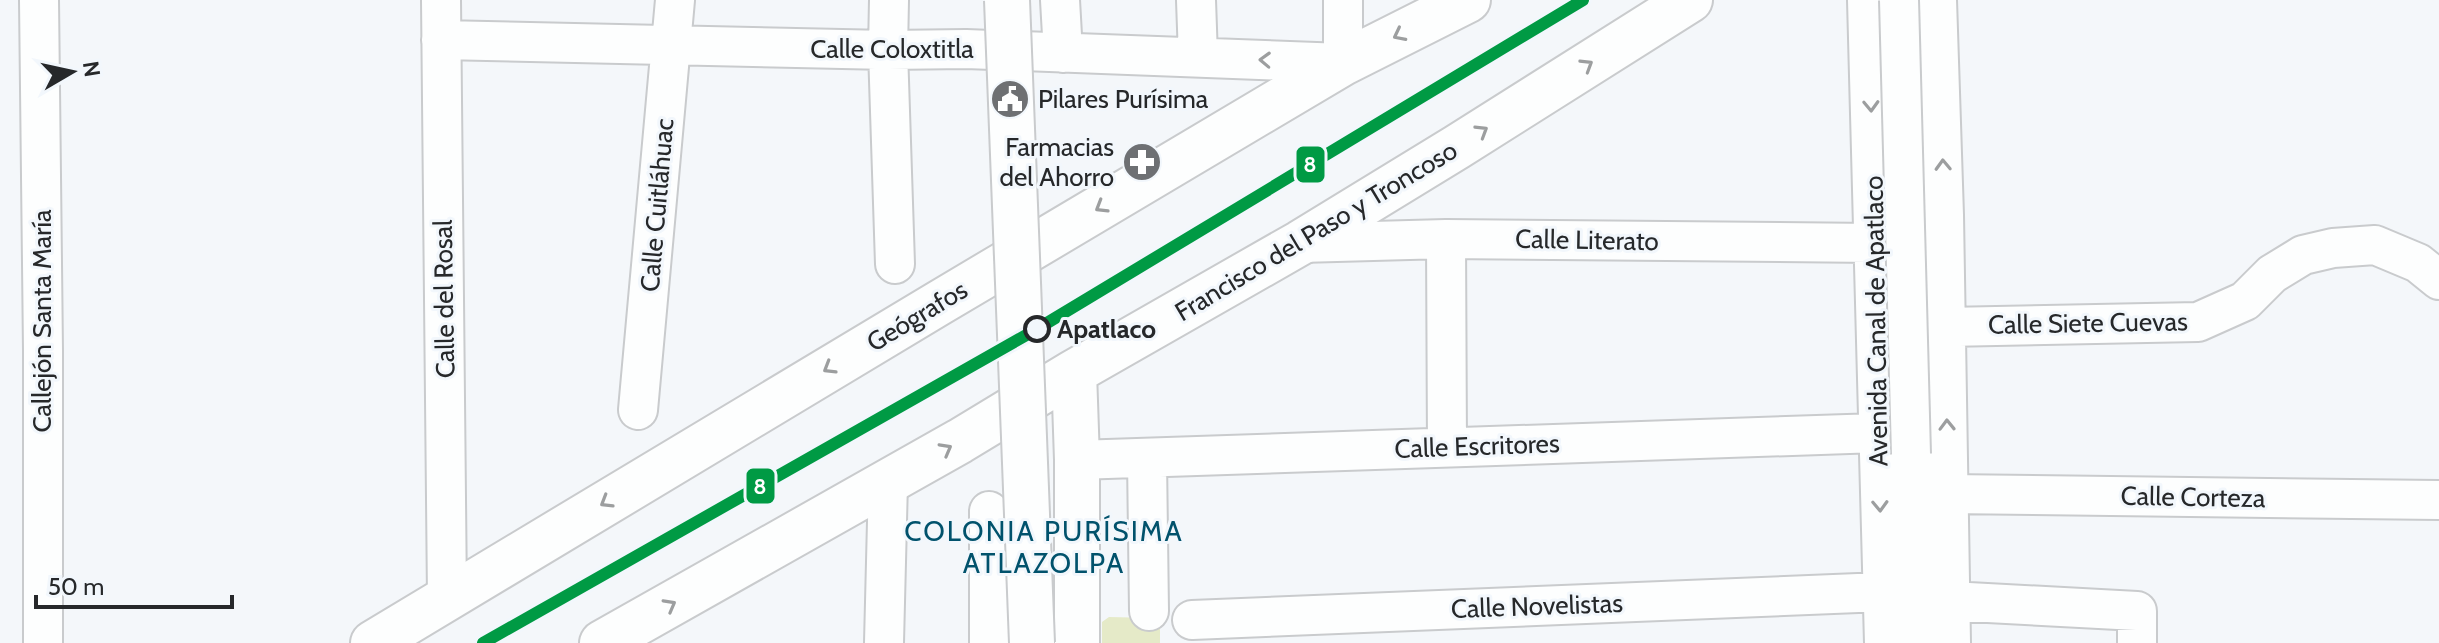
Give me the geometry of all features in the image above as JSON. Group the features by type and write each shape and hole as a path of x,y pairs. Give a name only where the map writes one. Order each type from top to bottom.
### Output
{"main road":[{"path":"1007,0 1032,643"},
{"name":"Geógrafos","path":"373,643 1343,63 1468,0"},
{"name":"Francisco del Paso y Troncoso","path":"602,643 960,441 1300,243 1690,0"},
{"path":"1074,372 1077,643"}],"street":[{"name":"Callejón Santa María","path":"39,0 43,643"},
{"name":"Calle del Rosal","path":"441,0 447,598"},
{"name":"Calle Cuitláhuac","path":"638,410 675,0"},
{"path":"889,0 895,264"},
{"path":"1060,0 1063,53"},
{"path":"1196,0 1198,57"},
{"path":"1343,0 1343,63"},
{"name":"Avenida Canal de Apatlaco","path":"1867,0 1884,643"},
{"path":"1899,0 1916,643"},
{"path":"1869,46 1887,26 1905,22 1927,27 1938,17"},
{"path":"1938,17 1951,643"},
{"name":"Calle Coloxtitla","path":"441,40 966,49 1343,63"},
{"path":"1446,239 1447,447"},
{"name":"Calle Literato","path":"1300,243 1446,239 1875,243"},
{"name":"Calle Siete Cuevas","path":"1946,327 2198,322 2245,301 2272,274 2303,255 2333,248 2375,245 2418,263 2439,280"},
{"name":"Calle Escritores","path":"1077,460 1878,433"},
{"path":"1147,459 1149,611"},
{"path":"884,643 888,481"},
{"name":"Calle Corteza","path":"1948,494 2439,500"},
{"path":"989,511 989,643"},
{"name":"Calle Novelistas","path":"1192,620 1883,592"},
{"path":"1950,601 2137,611 2137,643"}],"green space":[{"path":"1109,617 1153,618 1160,623 1160,643 1102,643 1102,622"}],"transit line":[{"name":"8","path":"483,643 1037,329 1583,0"}],"place":[{"name":"Pilares Purísima","path":"1010,99"},
{"name":"Farmacias del Ahorro","path":"1142,162"},
{"name":"Apatlaco","path":"1037,329"}],"district":[{"name":"COLONIA PURÍSIMA ATLAZOLPA","path":"1044,547"}]}
